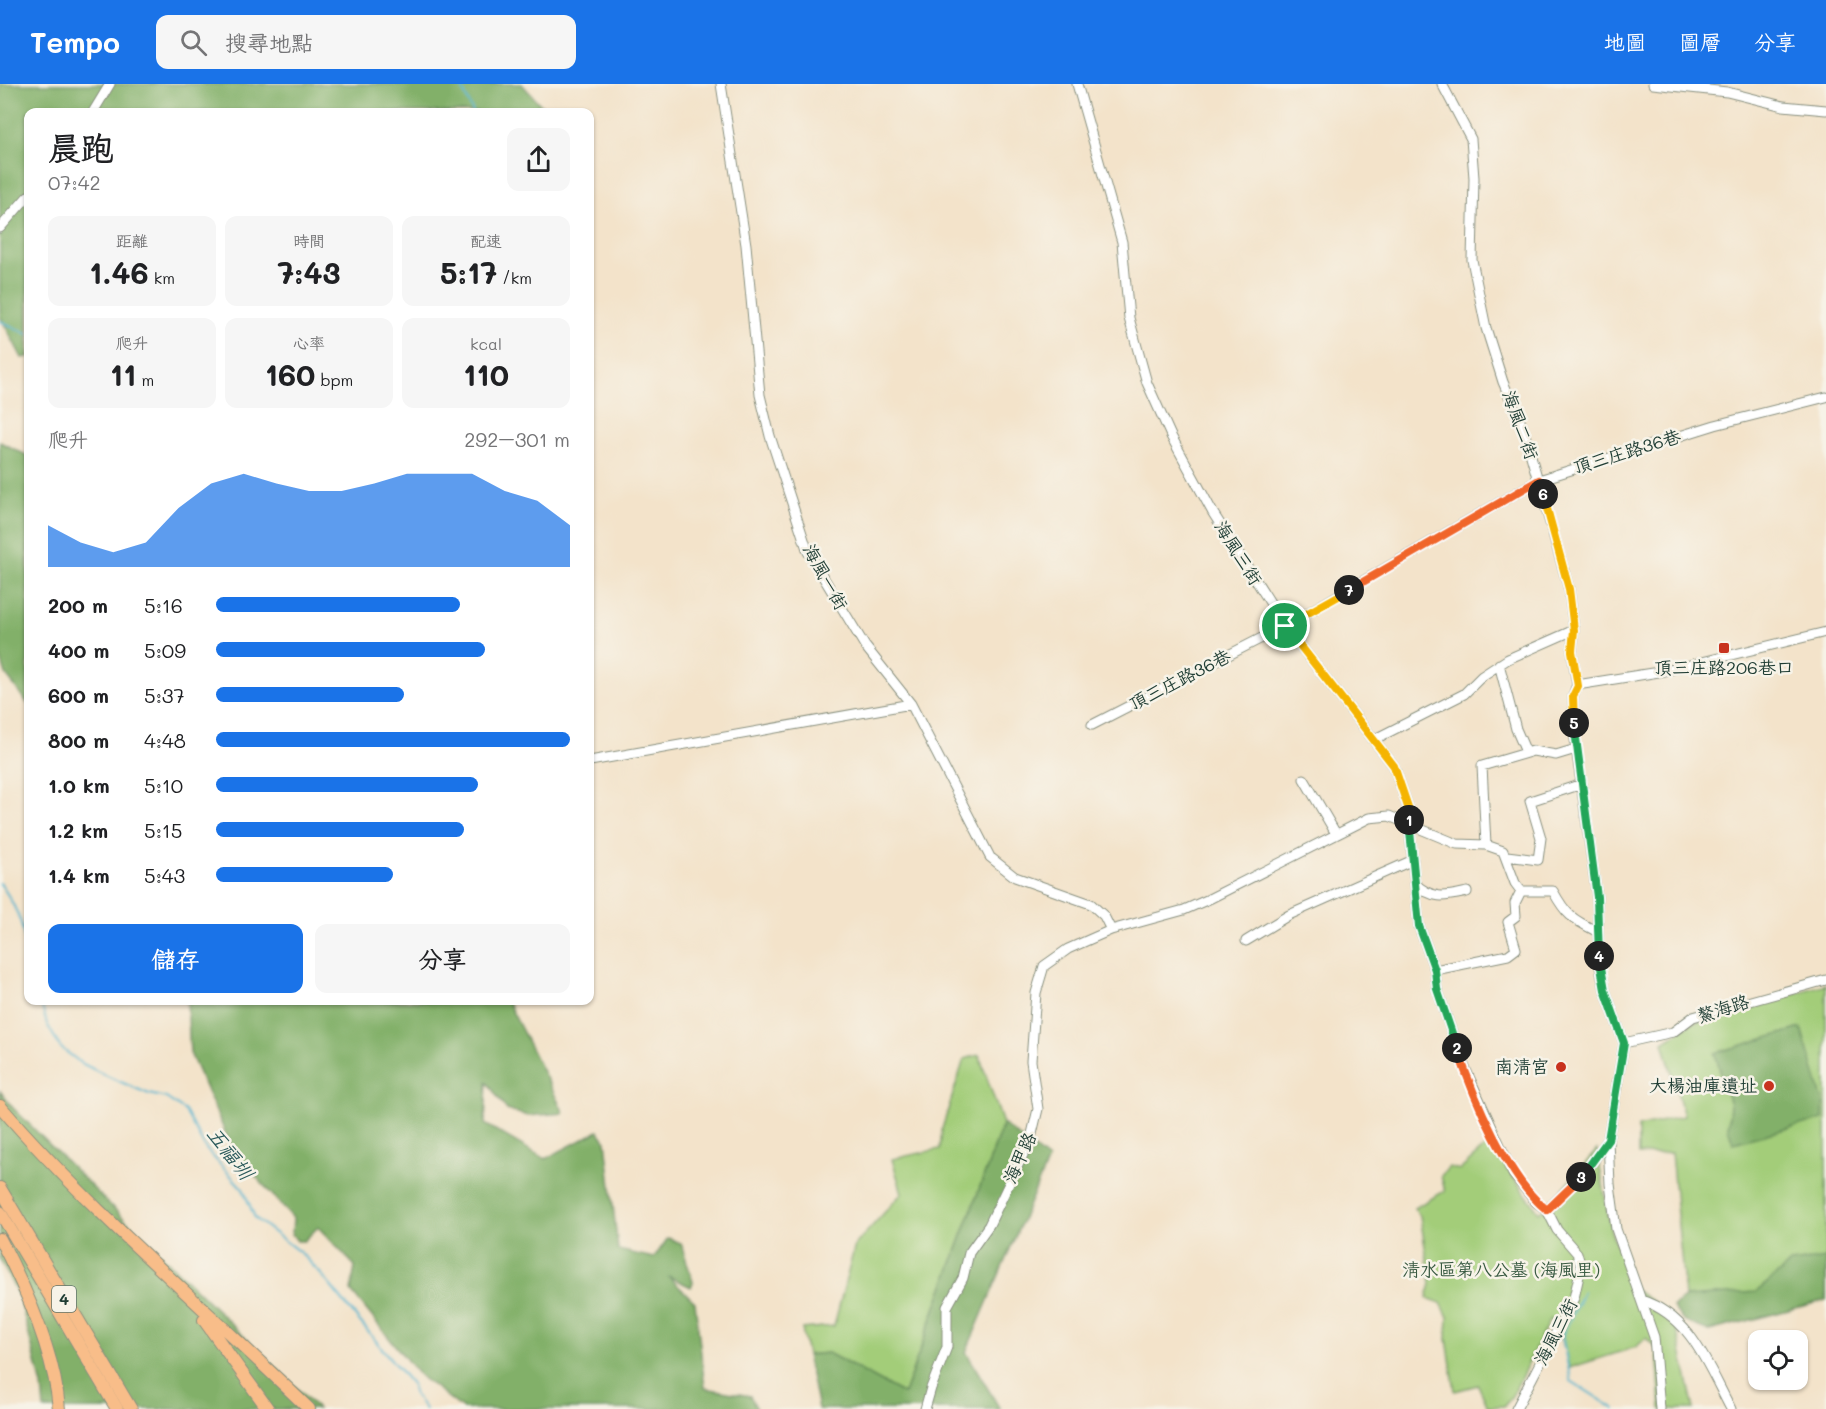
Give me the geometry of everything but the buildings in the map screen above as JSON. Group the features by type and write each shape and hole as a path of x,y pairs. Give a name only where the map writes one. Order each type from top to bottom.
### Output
{"highway":[{"path":"0,1106 26,1136 184,1293 309,1409"},
{"name":"4","path":"0,1188 131,1409"},
{"name":"4","path":"0,1212 117,1409"},
{"path":"0,1239 39,1329 59,1409"},
{"path":"184,1293 238,1364 268,1409"}],"street":[{"path":"95,108 110,84"},
{"name":"海風一街","path":"721,84 746,245 760,395 770,436 808,552 866,646 911,704 990,857 1015,877 1091,904 1104,916 1111,930"},
{"name":"海風三街","path":"1077,84 1122,242 1129,318 1148,382 1192,476 1285,626 1375,739 1399,776 1410,813 1419,926 1435,970 1437,989 1461,1059 1513,1174 1536,1202 1547,1210 1557,1230 1576,1252 1581,1267 1575,1298 1516,1409"},
{"name":"海風二街","path":"1442,84 1471,139 1475,284 1486,328 1503,382 1523,428 1569,589 1574,630 1572,651 1578,686 1573,696 1576,749 1597,897 1596,931 1605,990 1624,1043 1608,1140 1583,1175 1547,1210"},
{"path":"1653,84 1727,92 1782,106 1826,110"},
{"path":"0,228 24,201"},
{"name":"頂三庄路36巷","path":"1092,725 1285,626 1539,480 1715,425 1826,397"},
{"path":"1375,739 1464,694 1499,664 1574,630"},
{"path":"1578,686 1665,671 1826,632"},
{"path":"1499,664 1516,729 1527,752"},
{"path":"594,760 911,704"},
{"path":"1576,749 1556,755 1527,752 1482,766 1486,845 1503,851 1507,856 1515,884 1521,891 1553,891 1565,912 1574,920 1596,931"},
{"path":"1304,779 1335,832"},
{"path":"1507,856 1538,860 1541,838 1530,801 1582,784"},
{"name":"海甲路","path":"926,1409 931,1388 948,1347 947,1307 963,1278 969,1253 990,1225 1031,1138 1038,1109 1031,1061 1036,993 1044,966 1068,949 1111,930 1184,910 1200,903 1275,867 1335,832 1369,818 1389,816 1457,844 1486,845"},
{"path":"1246,941 1289,915 1413,860"},
{"path":"1415,884 1429,895 1449,896 1467,892"},
{"path":"1435,970 1508,955 1516,949 1508,922 1516,916 1515,903 1521,891"},
{"name":"鰲海路","path":"1624,1043 1673,1032 1693,1017 1826,980"},
{"path":"1608,1140 1610,1184 1616,1229 1654,1337 1660,1409"},
{"path":"1641,1300 1670,1313 1692,1337 1731,1409"}],"green space":[{"path":"0,84 522,84 543,108 24,108 24,358 22,358 0,316"},
{"path":"0,442 24,454 24,699 6,675 0,656"},
{"path":"1826,984 1826,1300 1709,1331 1673,1307 1685,1297 1671,1153 1638,1155 1638,1127 1684,1116 1663,1042 1692,1023"},
{"path":"187,1005 509,1005 564,1113 528,1116 507,1110 487,1082 485,1124 545,1159 598,1131 606,1141 618,1250 654,1258 668,1238 681,1243 693,1282 691,1287 668,1276 695,1302 705,1388 750,1396 757,1409 463,1409 419,1375 351,1291 355,1266 318,1227 304,1241 297,1241 292,1234 293,1218 234,1152 190,1053"},
{"path":"1801,1028 1823,1101 1823,1119 1733,1143 1728,1128 1730,1105 1715,1053"},
{"path":"979,1055 1003,1124 904,1394 828,1353 807,1355 802,1329 834,1326 855,1245 902,1193 892,1159 940,1149 942,1129 964,1059"},
{"path":"0,1091 13,1108 98,1193 318,1409 44,1409 42,1386 20,1300 0,1259"},
{"path":"1003,1124 1048,1160 966,1352 1000,1409 818,1409 807,1355 828,1353 904,1394"},
{"name":"清水區第八公墓 (海風里)","path":"1492,1141 1506,1168 1539,1212 1549,1205 1597,1150 1611,1231 1633,1289 1658,1305 1675,1323 1694,1409 1661,1409 1657,1349 1646,1338 1636,1347 1569,1368 1560,1332 1550,1319 1511,1398 1504,1406 1488,1407 1478,1385 1455,1391 1447,1339 1448,1317 1441,1303 1427,1298 1431,1284 1420,1216 1414,1208 1445,1191 1441,1176 1449,1167 1460,1170"},
{"path":"1826,1258 1826,1300 1709,1331 1683,1321 1673,1307 1685,1297 1756,1292 1791,1263"}],"waterway":[{"path":"460,84 471,108"},
{"path":"0,321 24,332"},
{"name":"五福圳","path":"0,883 17,913 24,938"},
{"name":"五福圳","path":"41,1005 47,1024 60,1047 81,1063 149,1094 166,1098 185,1111 206,1149 243,1189 255,1218 302,1254 320,1273 412,1385 415,1396 425,1409"},
{"path":"1583,1292 1562,1336 1571,1381 1615,1409"}],"place":[{"name":"頂三庄路206巷口","path":"1724,648"},
{"name":"南清宮","path":"1561,1067"},
{"name":"大楊油庫遺址","path":"1769,1086"}],"route":[{"path":"1539,480 1569,589 1574,630 1572,651 1578,686 1573,696 1574,732 1597,897 1596,931 1599,962 1605,990 1624,1043 1618,1063 1608,1140 1583,1175 1547,1210 1536,1202 1513,1174 1501,1150 1461,1059 1437,989 1435,970 1419,926 1410,813 1399,776 1375,739 1285,626 1539,480"}]}
